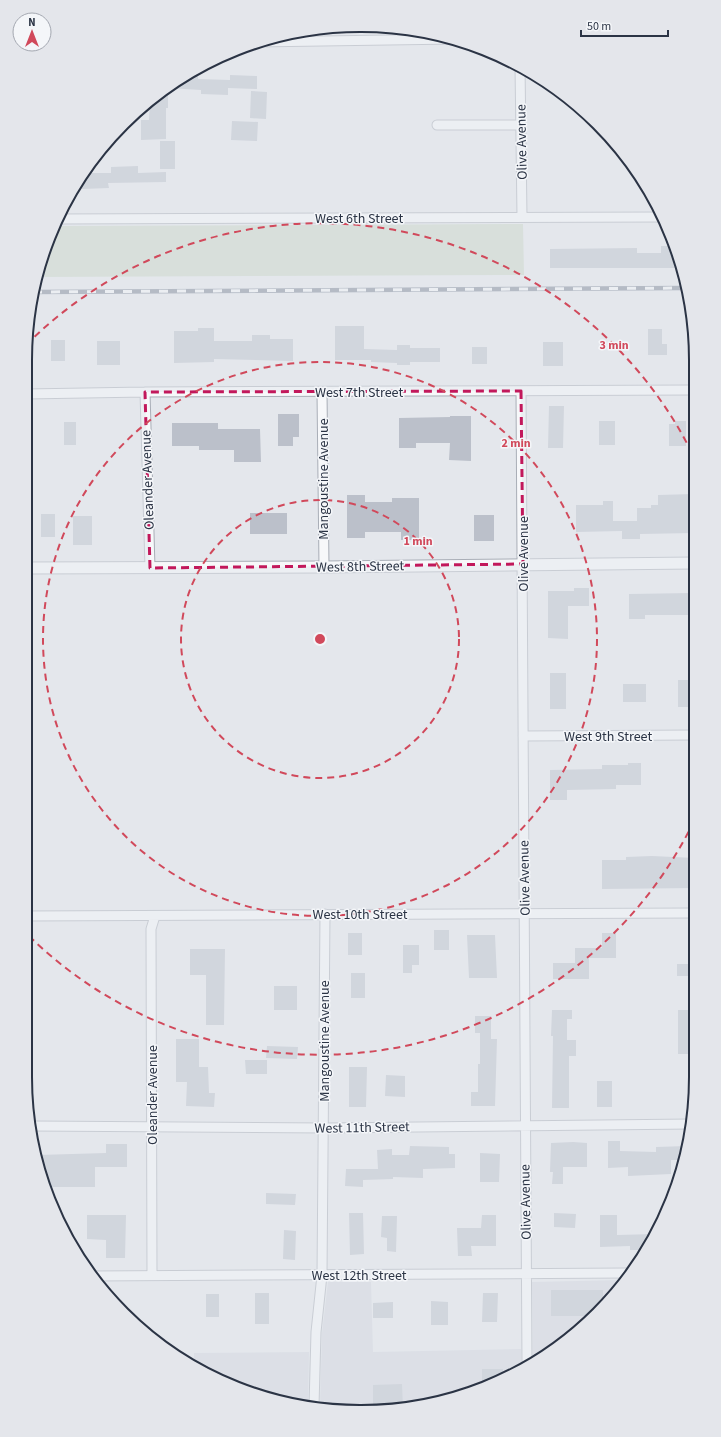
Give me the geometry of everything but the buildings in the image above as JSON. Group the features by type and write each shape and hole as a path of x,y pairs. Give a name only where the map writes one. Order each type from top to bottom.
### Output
{"street":[{"path":"281,42 431,39"},
{"name":"Olive Avenue","path":"520,73 522,217"},
{"path":"437,125 520,124"},
{"name":"West 6th Street","path":"64,220 656,217"},
{"name":"West 7th Street","path":"32,394 145,392 521,392 689,390"},
{"name":"Oleander Avenue","path":"145,392 150,568"},
{"name":"Mangoustine Avenue","path":"322,392 324,567"},
{"name":"Olive Avenue","path":"521,392 525,913 524,1126 527,1360"},
{"name":"West 8th Street","path":"32,568 324,567 689,563"},
{"name":"West 9th Street","path":"523,736 689,735"},
{"name":"West 10th Street","path":"32,916 689,913"},
{"name":"Mangoustine Avenue","path":"314,1401 316,1332 322,1275 325,914"},
{"name":"Oleander Avenue","path":"152,1275 153,1126 151,929 155,916"},
{"name":"West 11th Street","path":"36,1126 324,1128 685,1124"},
{"name":"West 12th Street","path":"100,1276 526,1275 623,1273"}],"highlighted area":[{"path":"521,391 523,564 150,568 145,392"}],"shaded area":[{"path":"618,1280 593,1309 560,1337 533,1356 532,1282"},
{"path":"328,1282 371,1282 373,1352 521,1349 521,1363 466,1388 425,1399 360,1405 320,1402 322,1333"},
{"path":"309,1352 308,1401 275,1394 235,1380 194,1360 194,1353"}],"green space":[{"path":"523,224 524,275 43,277 49,255 61,226"}],"railway":[{"path":"39,292 681,288"}]}
